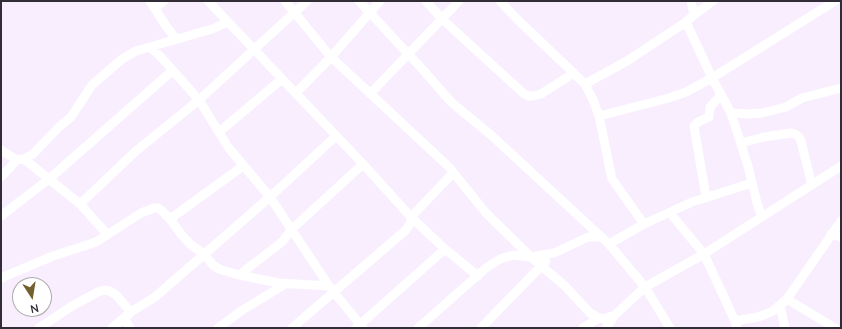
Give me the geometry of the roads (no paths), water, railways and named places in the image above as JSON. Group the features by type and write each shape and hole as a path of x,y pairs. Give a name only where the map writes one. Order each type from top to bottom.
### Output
{"street":[{"path":"164,1 152,5 176,39"},
{"path":"208,1 363,164 411,217 445,249 478,276"},
{"path":"285,1 330,57 453,173 486,213 531,257 566,286 590,313 604,319 615,315"},
{"path":"80,204 136,151 199,100 307,1"},
{"path":"359,1 451,102 491,135 609,244 645,287 670,328"},
{"path":"296,93 380,1"},
{"path":"426,1 442,19 528,96 541,94 574,73"},
{"path":"370,94 459,1"},
{"path":"500,1 585,84 599,116 612,179 644,224"},
{"path":"691,1 694,15"},
{"path":"585,84 627,61 686,22 713,1"},
{"path":"599,116 669,98 686,92 712,78 834,1"},
{"path":"1,177 20,159 34,154 59,127 71,117 92,85 103,74 136,51 228,22"},
{"path":"686,22 712,78 731,113 752,183 756,203 762,217"},
{"path":"150,47 199,100 243,166 270,198 331,289 360,327 445,249"},
{"path":"1,216 49,179 172,71"},
{"path":"219,132 282,79"},
{"path":"731,113 762,113 786,108 802,98 841,88"},
{"path":"706,197 694,126 698,122 709,117 710,107 721,95"},
{"path":"740,143 764,137 791,133 795,134 801,141 812,185"},
{"path":"112,328 155,297 270,198 336,136"},
{"path":"1,150 20,159 49,179 80,204 107,234"},
{"path":"238,275 282,242 292,229 363,164"},
{"path":"170,219 243,166"},
{"path":"606,328 615,315 645,287 704,254 841,166"},
{"path":"292,328 331,289 406,230 411,222 411,217 453,173"},
{"path":"609,244 644,224 670,213 679,207 752,183"},
{"path":"1,278 53,256 96,242 141,213 154,208 161,210 181,234 219,269 238,275 279,283 331,289"},
{"path":"670,213 704,254 736,324 771,312 783,302 841,221"},
{"path":"831,234 841,237"},
{"path":"418,328 500,259 513,255 531,257 554,253 588,237 602,237"},
{"path":"481,328 554,253"},
{"path":"218,328 287,283"},
{"path":"39,328 72,306 104,290 110,291 116,295 128,315 130,328"},
{"path":"783,302 786,328"},
{"path":"783,302 835,328"},
{"path":"583,328 599,318"}]}
